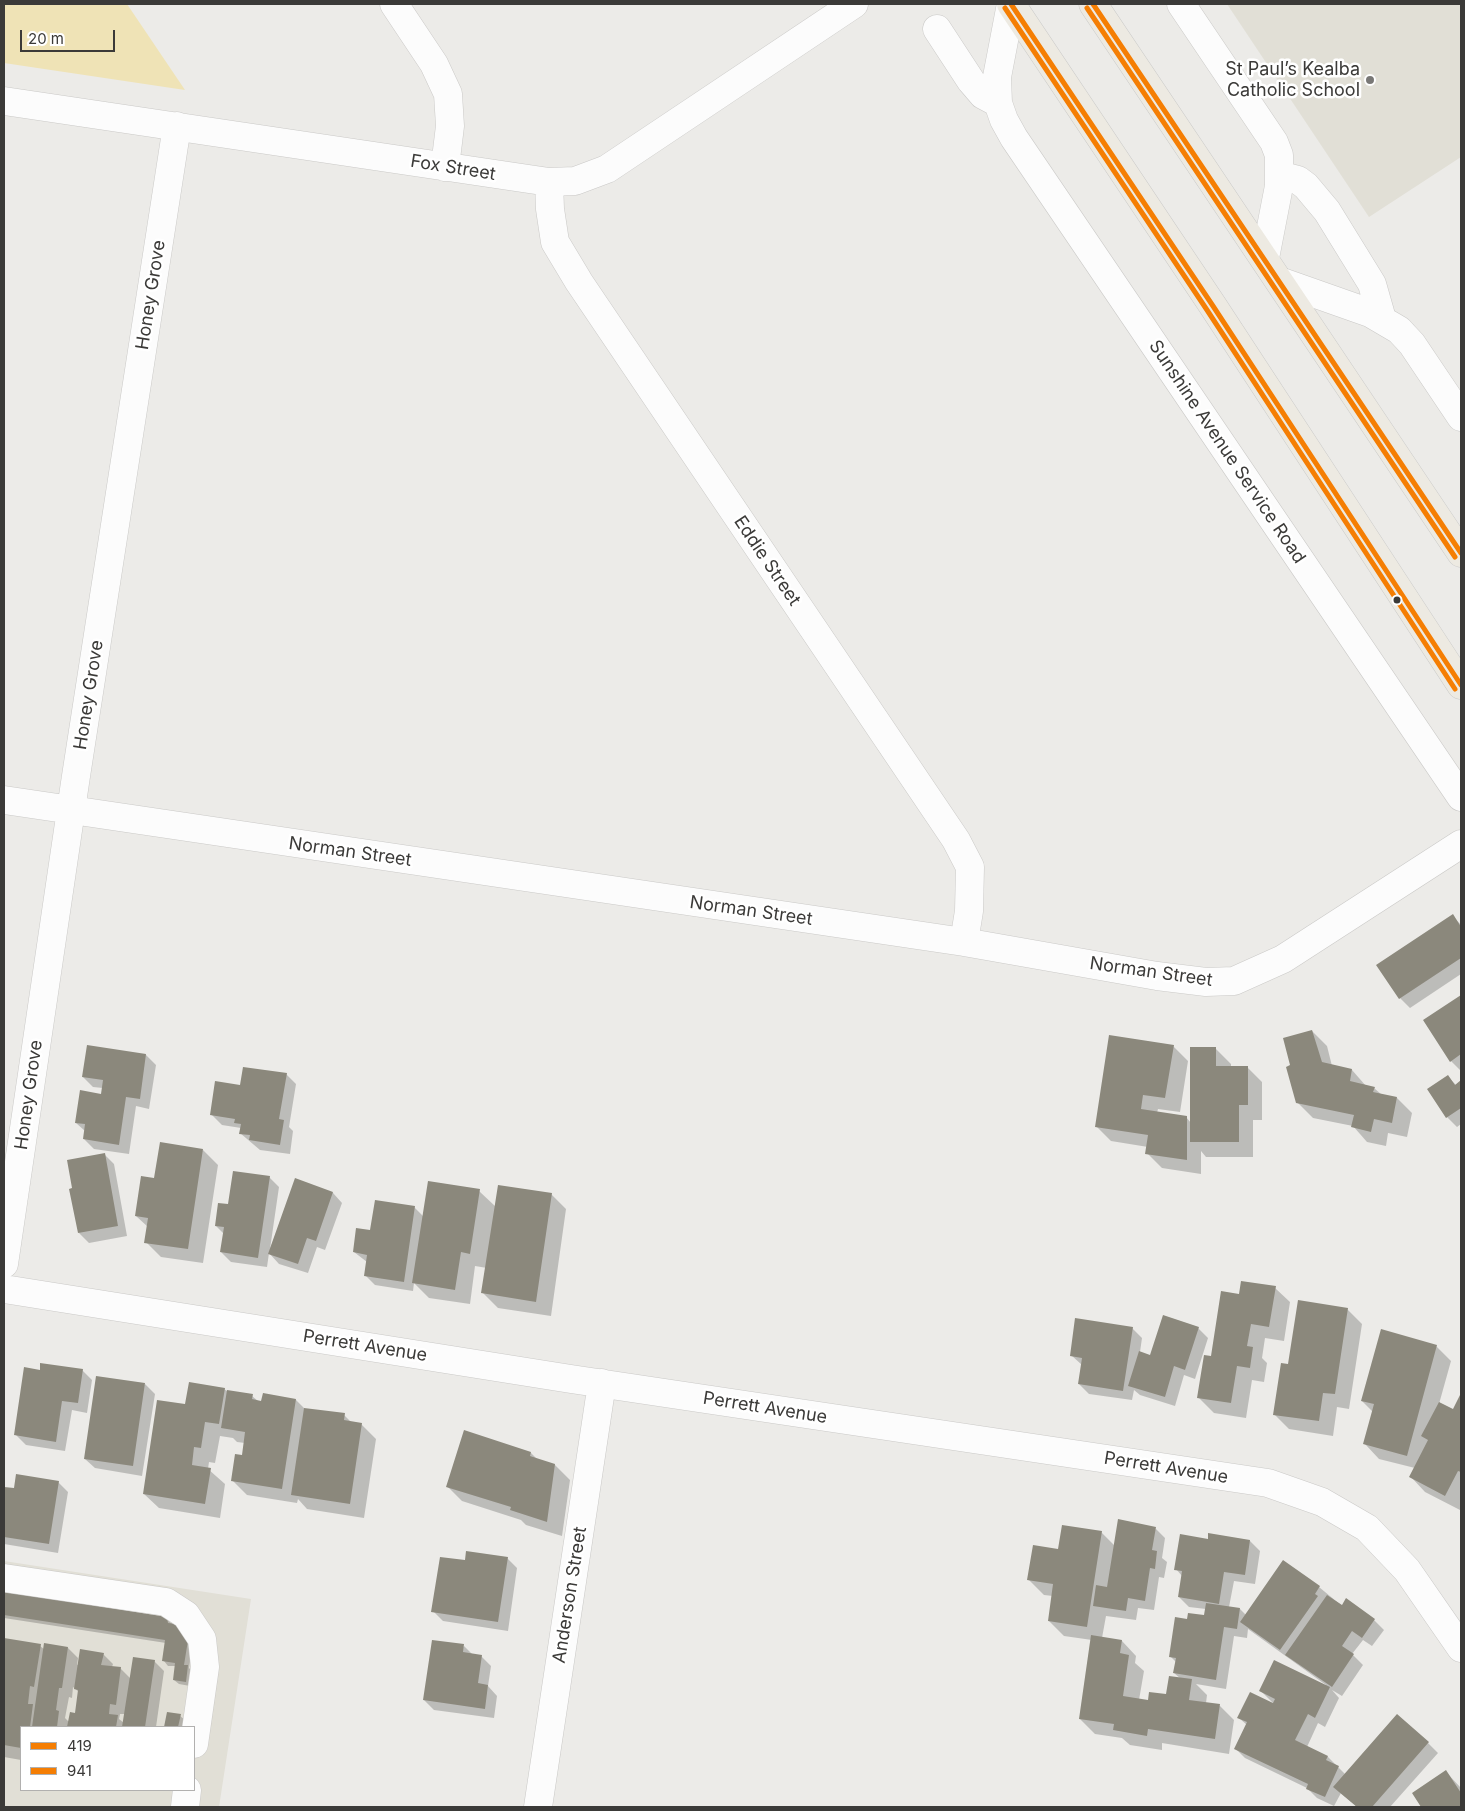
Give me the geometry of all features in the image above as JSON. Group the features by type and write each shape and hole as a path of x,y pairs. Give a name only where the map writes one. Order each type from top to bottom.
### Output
{"main road":[{"path":"1011,4 1213,306 1461,685"},
{"path":"1093,4 1282,282 1461,553"}],"street":[{"path":"394,4 434,64 448,94 450,126 445,167"},
{"name":"Fox Street","path":"4,101 549,182 575,181 607,169 854,4"},
{"name":"Sunshine Avenue Service Road","path":"1011,4 997,78 998,103 1004,120 1014,138 1461,797"},
{"path":"1181,4 1274,142 1280,155 1280,176 1265,258"},
{"path":"937,29 983,96 998,103"},
{"name":"Honey Grove","path":"4,1264 71,811 177,126"},
{"path":"1280,176 1298,180 1306,186 1327,212 1372,284 1382,319"},
{"name":"Eddie Street","path":"549,182 550,209 555,242 579,282 956,840 970,867 969,911 964,942"},
{"path":"1282,282 1382,319 1399,330 1412,344 1461,417"},
{"name":"Norman Street","path":"4,800 964,942 1157,976 1206,982 1234,981 1283,959 1461,844"},
{"name":"Perrett Avenue","path":"4,1288 602,1383 1268,1483 1322,1502 1367,1528 1407,1570 1461,1648"},
{"name":"Anderson Street","path":"538,1807 602,1383"},
{"path":"4,1578 166,1602 186,1615 202,1639 204,1667 195,1736"},
{"path":"185,1807 187,1791"}],"shaded area":[{"path":"4,4 127,4 185,90 4,63"},
{"name":"St Paul’s Kealba Catholic School","path":"1227,4 1461,4 1461,157 1369,217"},
{"path":"4,1561 251,1599 219,1807 4,1807"}],"building":[{"path":"1453,914 1461,927 1461,958 1399,999 1376,965"},
{"path":"1461,995 1461,1054 1450,1062 1423,1020"},
{"path":"1312,1030 1322,1062 1352,1069 1350,1081 1375,1087 1373,1092 1397,1097 1392,1123 1374,1119 1371,1132 1351,1127 1354,1115 1296,1103 1286,1067 1290,1065 1283,1038"},
{"path":"1109,1035 1174,1045 1165,1098 1143,1095 1141,1109 1187,1116 1187,1160 1145,1154 1148,1135 1095,1127"},
{"path":"87,1045 146,1054 140,1099 126,1097 119,1145 83,1139 85,1124 75,1123 80,1090 101,1094 103,1080 82,1077"},
{"path":"1190,1047 1216,1047 1216,1066 1248,1066 1248,1105 1239,1105 1239,1142 1190,1142"},
{"path":"243,1067 287,1073 279,1119 284,1120 280,1145 249,1140 250,1135 239,1134 241,1124 234,1123 235,1119 210,1115 215,1081 240,1085"},
{"path":"1448,1075 1455,1085 1461,1080 1461,1108 1446,1118 1427,1089"},
{"path":"160,1142 203,1149 188,1249 144,1243 148,1218 135,1216 141,1176 154,1178"},
{"path":"105,1153 118,1226 78,1233 69,1189 72,1188 67,1160"},
{"path":"233,1171 270,1176 258,1258 220,1252 224,1227 215,1226 218,1203 228,1204"},
{"path":"295,1178 333,1192 316,1241 307,1238 298,1264 268,1254"},
{"path":"428,1181 480,1189 470,1254 461,1252 455,1290 412,1283"},
{"path":"498,1185 552,1193 536,1302 481,1293"},
{"path":"375,1200 415,1206 404,1282 364,1276 367,1255 353,1252 356,1228 370,1230"},
{"path":"1241,1281 1276,1286 1269,1327 1251,1324 1247,1346 1253,1347 1250,1368 1237,1366 1231,1403 1197,1398 1204,1355 1211,1356 1221,1291 1239,1294"},
{"path":"1298,1300 1348,1308 1335,1394 1323,1393 1319,1421 1273,1415 1281,1363 1288,1364"},
{"path":"1163,1315 1199,1327 1185,1370 1174,1366 1165,1397 1128,1386 1139,1351 1150,1355"},
{"path":"1075,1318 1133,1327 1123,1391 1078,1384 1082,1358 1070,1356"},
{"path":"1381,1329 1437,1345 1407,1456 1363,1444 1374,1404 1361,1401"},
{"path":"40,1363 83,1369 78,1403 62,1401 56,1442 14,1435 24,1367 40,1370"},
{"path":"96,1376 145,1383 133,1466 84,1459"},
{"path":"189,1382 225,1388 219,1424 205,1422 201,1448 194,1447 192,1465 211,1468 205,1504 143,1494 157,1400 185,1404"},
{"path":"227,1390 253,1394 252,1399 261,1401 263,1393 296,1399 282,1489 231,1481 235,1454 242,1455 245,1432 221,1428"},
{"path":"1461,1393 1461,1472 1458,1471 1445,1496 1409,1477 1428,1440 1421,1436 1439,1402 1453,1409"},
{"path":"304,1408 345,1413 344,1420 362,1423 350,1504 291,1495"},
{"path":"464,1430 531,1452 530,1456 555,1464 547,1522 510,1510 511,1507 446,1487"},
{"path":"16,1474 59,1481 49,1544 4,1537 4,1487 14,1488"},
{"path":"1118,1519 1156,1527 1152,1550 1157,1551 1155,1569 1150,1568 1145,1601 1128,1598 1126,1611 1093,1606 1096,1585 1107,1587"},
{"path":"1062,1525 1102,1531 1087,1627 1048,1621 1053,1584 1027,1580 1033,1545 1058,1549"},
{"path":"1208,1533 1250,1540 1245,1575 1224,1572 1219,1604 1178,1597 1182,1571 1174,1570 1180,1534 1208,1539"},
{"path":"466,1551 508,1557 498,1622 431,1612 440,1557 465,1560"},
{"path":"1283,1560 1320,1586 1315,1594 1318,1596 1280,1650 1240,1622"},
{"path":"4,1591 167,1617 168,1623 184,1625 189,1634 184,1665 188,1665 186,1682 173,1680 175,1663 162,1661 165,1640 4,1615"},
{"path":"1327,1595 1342,1605 1346,1598 1375,1619 1362,1638 1352,1631 1342,1646 1354,1654 1332,1687 1285,1655"},
{"path":"1206,1603 1240,1608 1237,1629 1224,1627 1216,1680 1173,1673 1176,1658 1169,1657 1175,1617 1187,1619 1188,1613 1204,1615"},
{"path":"1091,1635 1122,1640 1120,1653 1129,1655 1123,1696 1148,1700 1149,1692 1166,1694 1169,1676 1192,1679 1189,1700 1220,1704 1215,1739 1148,1729 1147,1736 1113,1730 1114,1724 1079,1719"},
{"path":"4,1638 41,1644 34,1687 30,1686 28,1704 33,1704 30,1726 20,1726 20,1748 4,1745"},
{"path":"432,1640 464,1644 463,1652 482,1655 478,1683 488,1685 485,1709 423,1700"},
{"path":"44,1643 68,1647 62,1688 59,1688 56,1710 59,1711 57,1726 32,1726"},
{"path":"80,1649 104,1653 101,1665 121,1667 116,1705 110,1704 109,1714 118,1715 116,1726 67,1726 70,1712 75,1713 78,1690 74,1689"},
{"path":"133,1657 155,1660 145,1726 122,1726"},
{"path":"1274,1660 1330,1687 1315,1718 1308,1714 1295,1740 1328,1756 1326,1760 1339,1766 1325,1797 1306,1789 1308,1784 1234,1749 1247,1722 1237,1718 1250,1692 1273,1703 1275,1699 1259,1691"},
{"path":"167,1712 181,1714 178,1726 164,1726"},
{"path":"1397,1714 1429,1742 1372,1807 1357,1807 1333,1787"},
{"path":"1446,1770 1461,1793 1461,1807 1421,1807 1412,1793"}],"transit line":[{"name":"419","path":"1011,4 1213,306 1461,685"},
{"name":"419","path":"1093,4 1461,553"},
{"name":"941","path":"1005,8 1207,310 1455,689"},
{"name":"941","path":"1087,8 1455,557"}],"place":[{"name":"St Paul’s Kealba Catholic School","path":"1370,80"}]}
